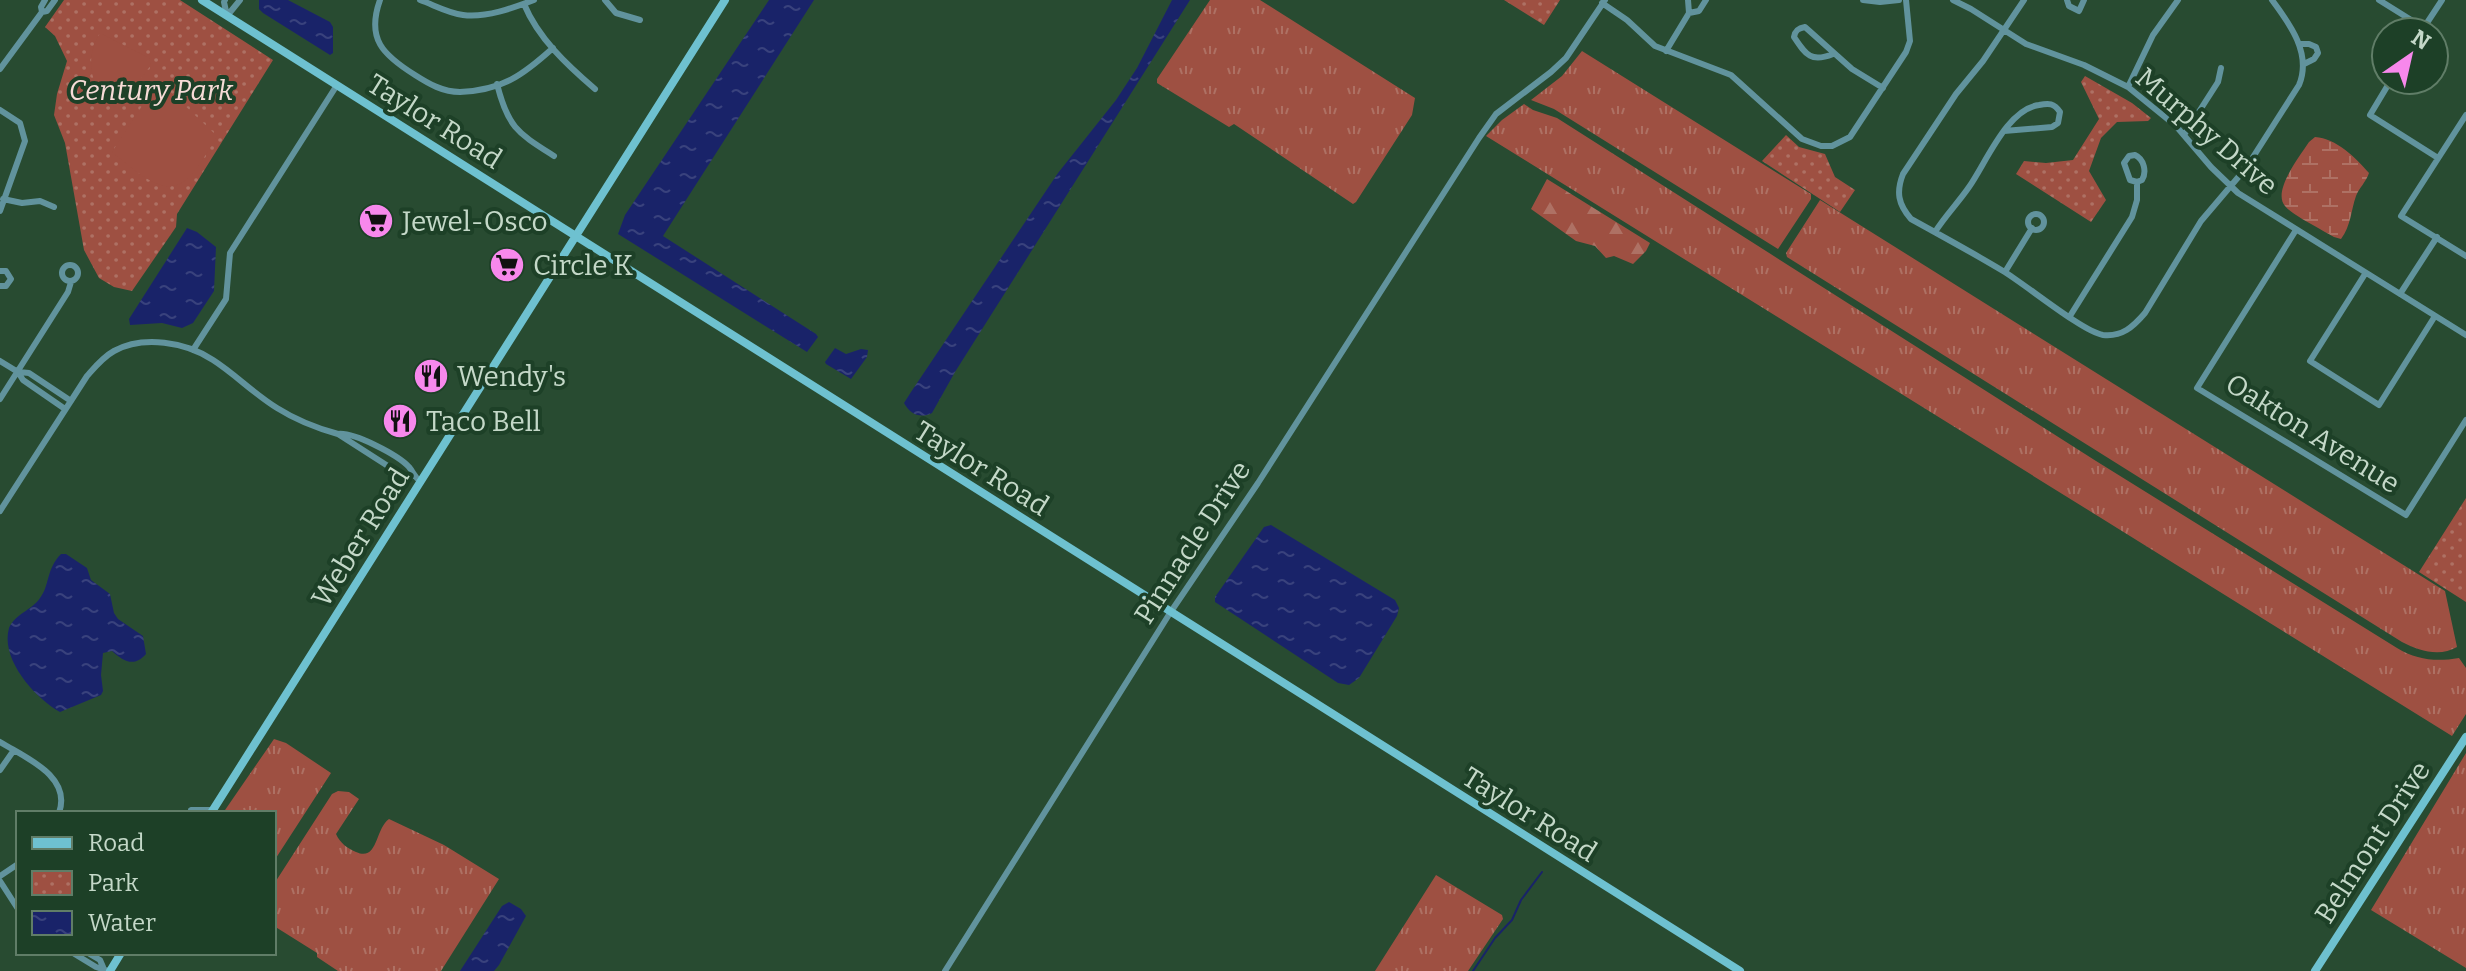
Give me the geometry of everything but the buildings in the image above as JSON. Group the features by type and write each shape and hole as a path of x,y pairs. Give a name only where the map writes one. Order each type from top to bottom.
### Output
{"street":[{"path":"42,12 45,0"},
{"path":"0,69 42,12 47,11 55,0"},
{"name":"Taylor Road","path":"202,0 1740,971"},
{"path":"225,0 227,16"},
{"path":"227,16 240,0"},
{"path":"380,0 375,32 380,46 394,62 446,90 462,92 517,78 553,48"},
{"path":"420,0 455,13 472,15 534,0"},
{"path":"605,0 616,13 640,20"},
{"name":"Weber Road","path":"213,811 417,479 725,0"},
{"path":"1666,51 1689,13 1688,0"},
{"path":"1689,13 1699,11 1706,0"},
{"path":"1863,0 1899,0"},
{"path":"1604,2 1655,46 1731,75 1802,139 1821,146 1832,146 1850,137 1906,52 1910,41 1906,0"},
{"name":"Murphy Drive","path":"1953,0 2026,44 2084,65 2128,87 2184,135 2230,186 2466,335"},
{"path":"2024,0 1903,174 1898,196 1902,208 1911,219 2005,272 2100,335 2124,333 2152,302 2201,221 2246,168 2302,79 2304,64 2299,44 2272,0"},
{"path":"2067,0 2069,6 2079,11 2084,0"},
{"path":"2128,87 2161,21 2178,0"},
{"path":"2379,0 2402,16"},
{"name":"Pinnacle Drive","path":"945,971 1170,613 1258,483 1479,138 1496,114 1566,58 1604,2"},
{"path":"524,4 535,26 553,48 595,89"},
{"path":"1833,54 1822,58 1811,57 1794,37 1795,32 1805,27 1852,69 1883,88"},
{"path":"2299,44 2316,47 2318,53 2304,64"},
{"path":"2184,135 2218,82 2221,68"},
{"path":"497,84 512,125 554,156"},
{"path":"193,350 226,299 230,253 337,85"},
{"path":"2381,96 2370,115 2438,158"},
{"path":"1935,232 1944,216 1967,190 2004,131 2020,112 2034,105 2052,104 2060,112 2060,120 2052,127 2004,131"},
{"path":"0,110 20,123 25,141 0,211"},
{"path":"2466,115 2401,216 2466,256"},
{"path":"2132,155 2141,158 2145,173 2142,180 2137,182 2129,177 2124,163 2132,155"},
{"path":"2070,316 2132,217 2137,200 2137,182"},
{"path":"3,199 22,203 40,201 54,207"},
{"path":"2005,272 2032,228"},
{"name":"Oakton Avenue","path":"2296,230 2197,388 2406,515 2466,420"},
{"path":"2400,294 2437,237"},
{"path":"0,271 6,271 11,279 6,286 0,286"},
{"path":"2365,274 2310,361 2379,405 2435,316"},
{"path":"0,399 68,292 71,282"},
{"path":"0,511 99,362 114,351 135,343 154,341 193,350 214,360 277,408 313,427 372,443 410,468 417,479"},
{"path":"0,361 18,372 29,373 71,401"},
{"path":"18,372 23,380 65,409"},
{"name":"Belmont Drive","path":"2315,971 2466,737"},
{"path":"0,742 53,778 62,795 59,811"},
{"path":"0,770 14,750"},
{"path":"16,866 0,879 16,906"},
{"path":"76,955 107,970"},
{"path":"91,955 107,970"}],"green space":[{"name":"Century Park","path":"64,0 180,0 273,60 177,214 176,227 132,291 114,287 99,278 84,250 65,143 54,115 67,61 55,36 45,27"},
{"path":"1210,0 1260,0 1415,98 1412,115 1356,202 1353,204 1234,124 1229,127 1157,83"},
{"path":"1504,0 1560,0 1544,25"},
{"path":"100,33 149,58 151,65 118,109 101,93 92,75 92,54"},
{"path":"1582,51 1811,194 1811,199 1778,249 1554,109 1531,100 1562,76"},
{"path":"2085,76 2132,103 2151,118 2148,121 2117,122 2101,138 2089,171 2106,200 2091,222 2016,174 2024,161 2046,163 2073,160 2099,119 2081,82"},
{"path":"162,84 217,136 192,174 179,184 169,186 148,180 112,152 155,86"},
{"path":"1524,104 1557,118 2096,461 2397,648 2427,659 2459,658 2466,668 2466,714 2452,736 1486,136"},
{"path":"1786,135 1799,147 1825,154 1835,177 1855,190 1840,212 1762,161"},
{"path":"2315,137 2338,145 2369,173 2356,196 2341,239 2294,214 2282,200 2289,174"},
{"path":"1547,179 1650,243 1646,251 1633,264 1614,256 1606,258 1595,246 1576,241 1531,209"},
{"path":"1820,200 2445,591 2457,647 2444,652 2430,652 2402,642 1787,257 1786,253"},
{"path":"2466,498 2466,602 2419,572"},
{"path":"274,739 286,743 331,773 276,858 276,811 224,811"},
{"path":"2466,753 2466,968 2371,910"},
{"path":"349,792 359,799 336,834 350,849 363,854 372,849 389,819 444,845 499,879 441,971 338,971 317,957 317,953 276,927 276,881 332,794"},
{"path":"1436,875 1502,915 1503,919 1468,971 1375,971"}],"water":[{"path":"259,0 288,0 330,22 333,27 333,53 330,55 263,13 259,9"},
{"path":"769,0 814,0 663,236 816,334 818,337 807,352 618,234 625,215"},
{"path":"1172,0 1190,0 932,413 923,416 912,413 904,403 1058,173 1116,100 1137,68"},
{"path":"187,228 216,247 214,291 193,323 182,328 162,323 130,325 129,319"},
{"path":"835,348 846,354 868,350 867,357 851,379 826,364"},
{"path":"1271,525 1395,600 1399,608 1359,678 1349,685 1338,683 1215,602 1215,597 1264,527"},
{"path":"61,554 87,568 91,580 110,594 118,619 143,636 146,654 133,662 124,660 112,651 103,653 101,695 60,712 40,697 22,676 15,665 8,640 12,623 37,602"},
{"path":"509,902 526,916 499,965 494,971 460,971 502,906"}],"waterway":[{"path":"1473,971 1495,938 1512,920 1521,900 1542,872"}],"place":[{"name":"Jewel-Osco","path":"376,221"},
{"name":"Circle K","path":"507,265"},
{"name":"Wendy's","path":"431,376"},
{"name":"Taco Bell","path":"400,421"}]}
